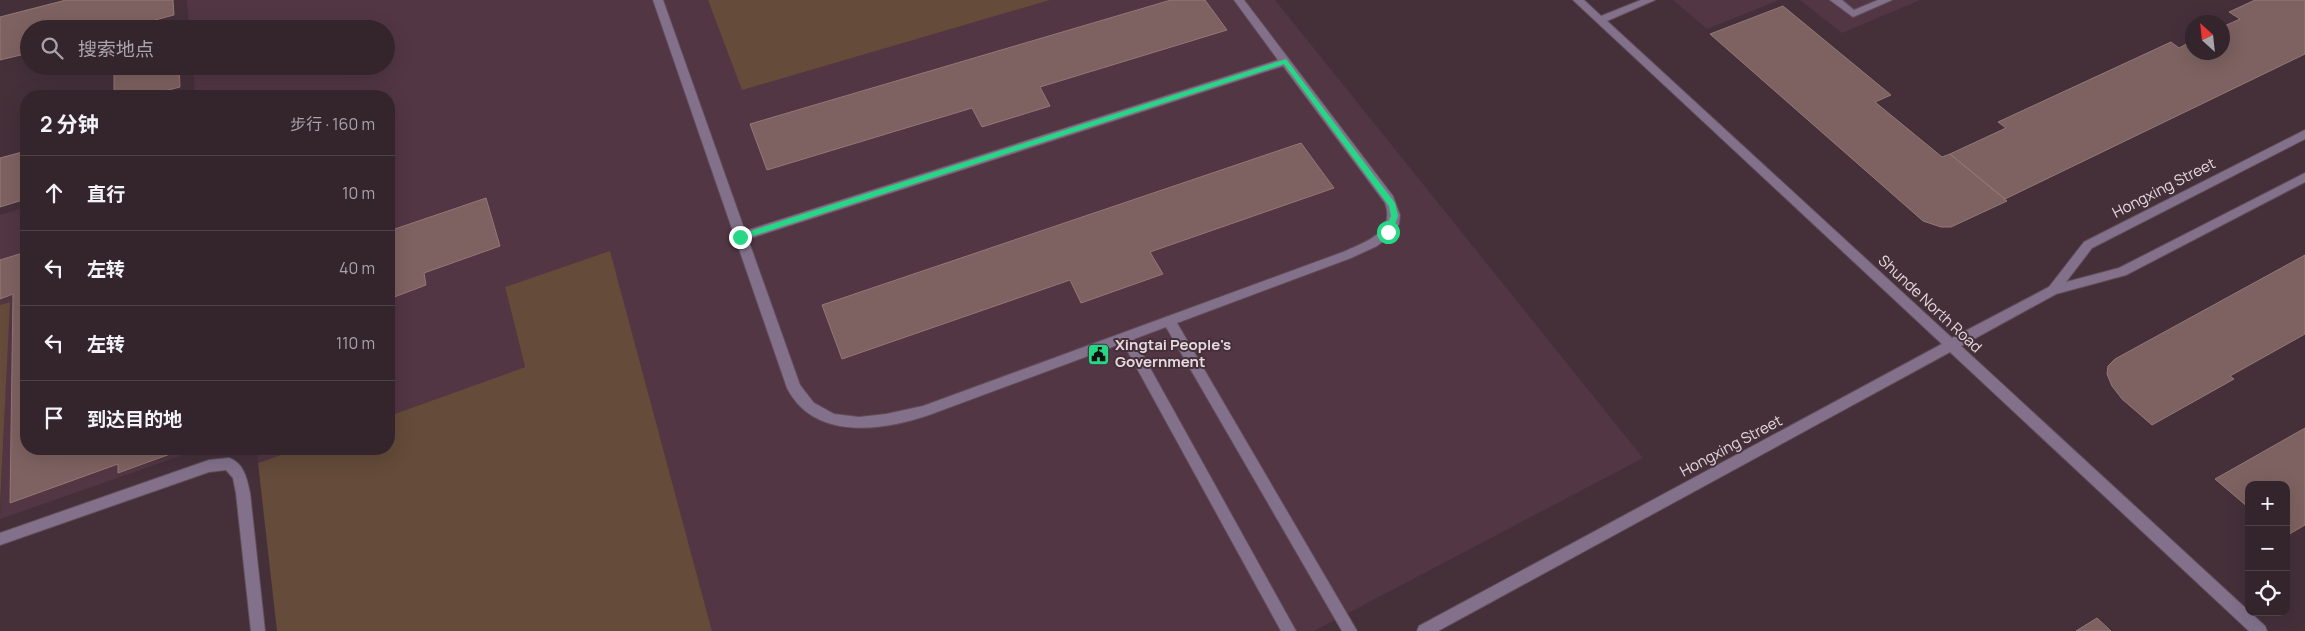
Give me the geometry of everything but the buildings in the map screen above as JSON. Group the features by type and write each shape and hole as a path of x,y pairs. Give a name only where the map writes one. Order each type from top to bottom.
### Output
{"street":[{"path":"658,0 794,388 809,406 822,415 861,423 880,421 924,411 1347,255 1377,242 1388,232 1394,216 1392,205 1239,0"},
{"name":"Shunde North Road","path":"1578,0 2260,631"},
{"path":"1600,20 1650,0"},
{"path":"1834,0 1853,14 1887,0"},
{"path":"740,237 1286,61"},
{"name":"Hongxing Street","path":"2053,290 2088,245 2305,134"},
{"name":"Hongxing Street","path":"1424,631 2053,290 2122,272 2305,177"},
{"path":"1169,320 1350,631"},
{"path":"1126,336 1289,631"},
{"path":"0,540 208,466 229,464 239,475 243,493 258,631"}],"shaded area":[{"name":"Xingtai People's Government","path":"187,0 1275,0 1643,458 1314,631 712,631 610,252 505,287 525,367 395,414 395,90 195,90 194,75 395,75 395,20 188,20"},
{"path":"708,0 1050,0 742,90"},
{"path":"1673,0 1779,0 1707,29"},
{"path":"1800,0 1920,0 1842,33"},
{"path":"20,209 20,455 183,455 0,519 9,302 0,305 0,215"},
{"path":"610,251 712,631 277,631 258,463 281,455 395,455 395,414 525,367 505,287"},
{"path":"10,302 0,506 0,305"},
{"path":"257,455 281,455 258,463"}],"place":[{"name":"Xingtai People's Government","path":"1099,354"}],"route":[{"path":"740,237 1286,61 1392,205 1394,216 1388,232"}]}
